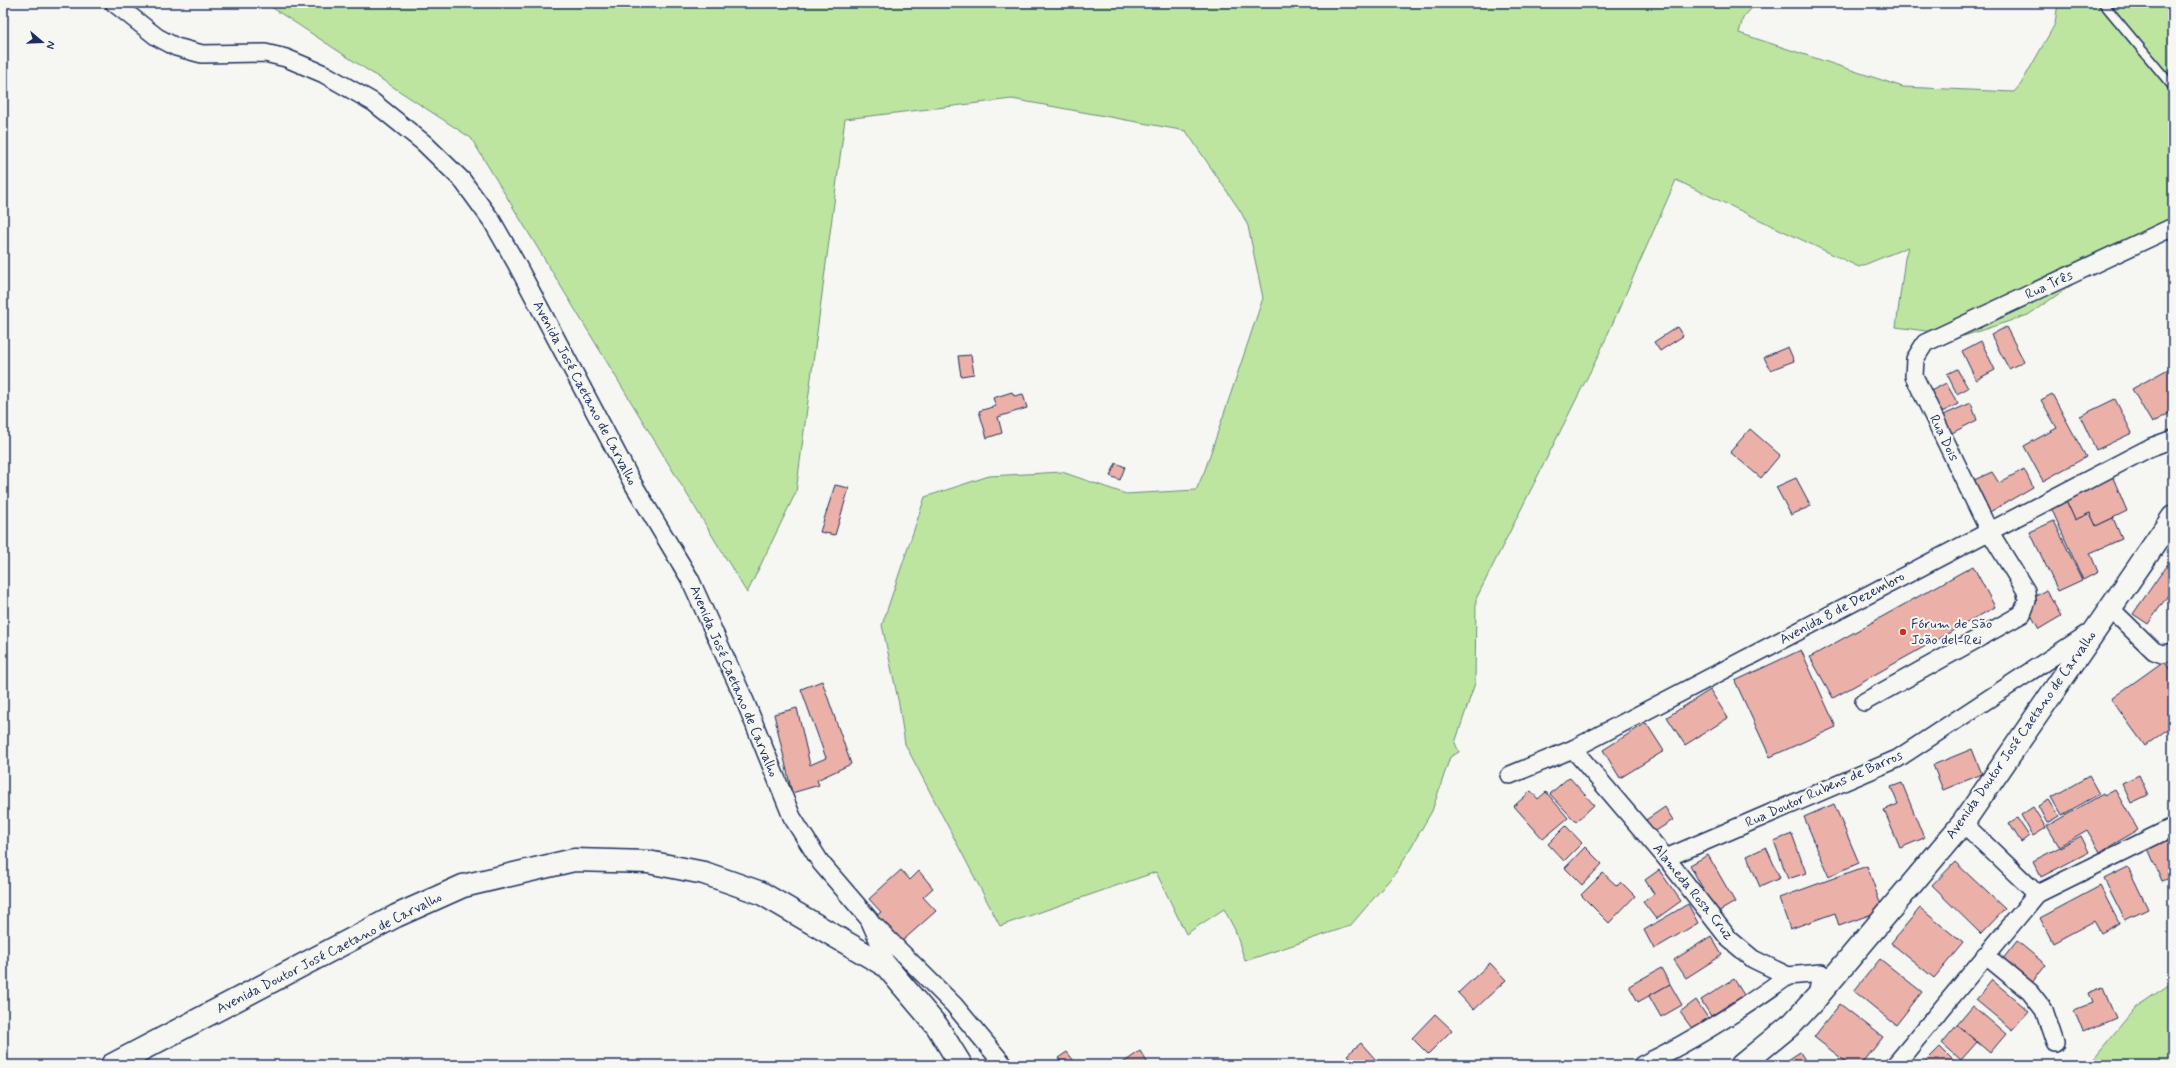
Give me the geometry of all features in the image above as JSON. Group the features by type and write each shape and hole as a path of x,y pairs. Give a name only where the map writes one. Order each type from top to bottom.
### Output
{"main road":[{"name":"Avenida Doutor José Caetano de Carvalho","path":"1742,1065 1793,1023 1817,997 1963,823 2095,628 2173,517"},
{"name":"Avenida Doutor José Caetano de Carvalho","path":"112,1065 396,916 463,886 515,872 574,860 648,862 704,873 761,893 886,966 937,1026 961,1065"}],"street":[{"name":"Avenida José Caetano de Carvalho","path":"114,3 157,37 176,47 202,54 265,53 286,58 324,74 373,102 424,143 462,180 492,221 513,257 632,482 690,579 745,701 792,817 822,863 869,919 880,944 886,966"},
{"name":"Rua Três","path":"1925,343 2173,227"},
{"name":"Rua Dois","path":"1864,702 2022,614 2027,600 2026,591 1989,532 1914,376 1915,359 1925,343"},
{"name":"Avenida 8 de Dezembro","path":"1510,775 1573,749 2151,447 2173,439"},
{"path":"2110,608 2154,651 2162,654 2173,652"},
{"name":"Rua Doutor Rubens de Barros","path":"1666,858 1897,759 2095,628"},
{"name":"Alameda Rosa Cruz","path":"1573,749 1666,858 1729,939 1753,959 1788,976"},
{"path":"1963,823 2037,894"},
{"path":"1895,1065 2037,894 2173,827"},
{"path":"869,919 954,1005 1004,1065"},
{"path":"1985,955 2030,992 2044,1010 2055,1043"},
{"path":"1642,1065 1713,1028 1788,976 1821,973 1817,997"}],"lane":[{"path":"2103,3 2173,86"}],"green space":[{"path":"265,3 1756,3 1743,18 1739,33 1903,87 2014,92 2021,84 2055,24 2058,3 2173,3 2173,227 2140,238 2028,315 1964,336 1896,327 1905,258 1908,247 1859,267 1676,180 1599,354 1476,599 1475,683 1455,743 1459,752 1450,757 1432,811 1397,871 1350,926 1245,961 1235,930 1224,909 1186,934 1156,872 1000,926 905,744 899,704 882,625 925,497 989,476 1062,472 1126,494 1196,490 1205,470 1263,298 1248,226 1241,212 1186,131 1012,99 845,119 796,492 747,593 471,138"},
{"path":"2173,982 2173,1065 2088,1065 2136,1007"}],"building":[{"path":"1677,327 1683,336 1660,351 1654,342"},
{"path":"2006,327 2024,361 2009,369 1991,335"},
{"path":"1981,341 1995,370 1976,380 1962,351"},
{"path":"1788,347 1794,361 1770,370 1764,357"},
{"path":"971,355 974,374 961,376 958,356"},
{"path":"1957,369 1968,388 1957,394 1947,374"},
{"path":"2168,369 2173,378 2173,411 2152,423 2132,389"},
{"path":"1946,383 1958,404 1940,413 1929,392"},
{"path":"1012,392 1014,396 1023,394 1027,408 998,417 1002,433 987,438 979,411 996,406 993,398"},
{"path":"2052,394 2086,457 2043,481 2024,446 2057,428 2041,400"},
{"path":"2115,399 2132,433 2096,450 2080,416"},
{"path":"1971,403 1977,420 1950,434 1941,416"},
{"path":"1750,429 1780,455 1761,478 1730,452"},
{"path":"1116,463 1125,467 1120,480 1110,476"},
{"path":"2024,469 2033,487 1988,513 1974,480 1992,472 1999,483"},
{"path":"2111,473 2127,511 2096,526 2090,513 2075,520 2064,496"},
{"path":"1796,478 1811,506 1791,515 1776,487"},
{"path":"835,485 849,488 835,535 820,532"},
{"path":"2064,496 2075,520 2090,513 2096,526 2113,518 2122,539 2090,553 2098,572 2083,580 2049,503"},
{"path":"2054,521 2082,580 2058,591 2030,532"},
{"path":"2167,565 2173,569 2173,588 2148,624 2133,614"},
{"name":"Fórum de São João del-Rei","path":"1973,566 1995,607 1833,698 1810,657"},
{"path":"2046,590 2061,616 2039,629 2027,608 2037,601 2034,597"},
{"path":"1801,650 1836,727 1770,757 1735,681"},
{"path":"2164,661 2173,674 2173,725 2145,746 2111,699"},
{"path":"822,681 851,764 817,780 819,785 792,793 774,714 797,708 810,765 826,758 801,689"},
{"path":"1710,690 1728,718 1685,745 1667,717"},
{"path":"1646,723 1664,751 1620,778 1603,750"},
{"path":"1972,749 1982,774 1943,790 1933,765"},
{"path":"2139,775 2148,795 2131,803 2122,783"},
{"path":"2089,776 2099,794 2062,815 2052,797"},
{"path":"1569,777 1594,805 1576,822 1550,794"},
{"path":"1902,783 1924,838 1900,848 1884,810 1898,804 1891,787"},
{"path":"2115,790 2138,830 2100,852 2087,830 2059,846 2047,826 2103,794 2104,796"},
{"path":"1531,791 1538,799 1546,792 1568,818 1543,839 1514,806"},
{"path":"2049,800 2059,816 2047,823 2038,806"},
{"path":"1834,804 1859,863 1829,876 1804,817"},
{"path":"1665,807 1673,820 1651,834 1643,822"},
{"path":"2033,807 2046,828 2033,836 2021,815"},
{"path":"2017,818 2029,836 2021,842 2009,823"},
{"path":"1566,826 1582,843 1564,861 1548,844"},
{"path":"1792,834 1806,873 1788,879 1774,841"},
{"path":"2173,835 2173,877 2162,881 2147,846"},
{"path":"2081,836 2089,852 2041,877 2033,861"},
{"path":"1585,847 1602,864 1582,885 1565,868"},
{"path":"1766,847 1780,878 1760,887 1747,856"},
{"path":"1708,855 1735,902 1716,913 1690,865"},
{"path":"1955,862 2005,909 1981,934 1932,886"},
{"path":"1867,866 1883,910 1839,926 1835,913 1790,929 1779,898"},
{"path":"2128,867 2148,909 2125,920 2104,879"},
{"path":"901,870 910,880 919,871 933,888 923,897 936,911 900,943 876,916 881,912 869,899"},
{"path":"1659,870 1681,901 1656,919 1643,902 1654,894 1645,880"},
{"path":"1603,873 1617,886 1621,882 1635,896 1609,923 1581,895"},
{"path":"2100,886 2119,923 2101,933 2094,921 2053,943 2040,918"},
{"path":"1688,904 1698,923 1654,949 1644,930"},
{"path":"1920,908 1963,943 1934,978 1891,943"},
{"path":"1711,936 1722,955 1686,978 1674,960"},
{"path":"2017,941 2046,965 2031,984 2002,960"},
{"path":"1880,959 1922,992 1896,1025 1854,991"},
{"path":"1490,963 1506,980 1474,1010 1458,993"},
{"path":"1661,968 1670,984 1638,1002 1629,986"},
{"path":"1734,979 1744,995 1711,1016 1701,1000"},
{"path":"1992,980 2029,1011 2012,1030 1976,1000"},
{"path":"1670,984 1682,1005 1661,1017 1649,996"},
{"path":"2103,987 2116,1018 2083,1032 2074,1010 2092,1003 2088,993"},
{"path":"1696,1000 1708,1018 1693,1030 1680,1012"},
{"path":"1840,1004 1883,1037 1861,1065 1850,1065 1814,1037"},
{"path":"1973,1006 2006,1034 1990,1053 1957,1025"},
{"path":"1435,1014 1452,1030 1428,1054 1412,1038"},
{"path":"1957,1025 1977,1042 1961,1060 1942,1043"},
{"path":"1361,1043 1376,1060 1370,1065 1357,1065 1347,1055"},
{"path":"1940,1047 1958,1065 1926,1065 1924,1063"},
{"path":"1140,1051 1149,1065 1120,1065"},
{"path":"1067,1052 1077,1065 1064,1065 1058,1058"},
{"path":"1800,1052 1808,1065 1782,1064"},
{"path":"1776,1060 1779,1065 1768,1065"}],"place":[{"name":"Fórum de São João del-Rei","path":"1903,632"}]}
